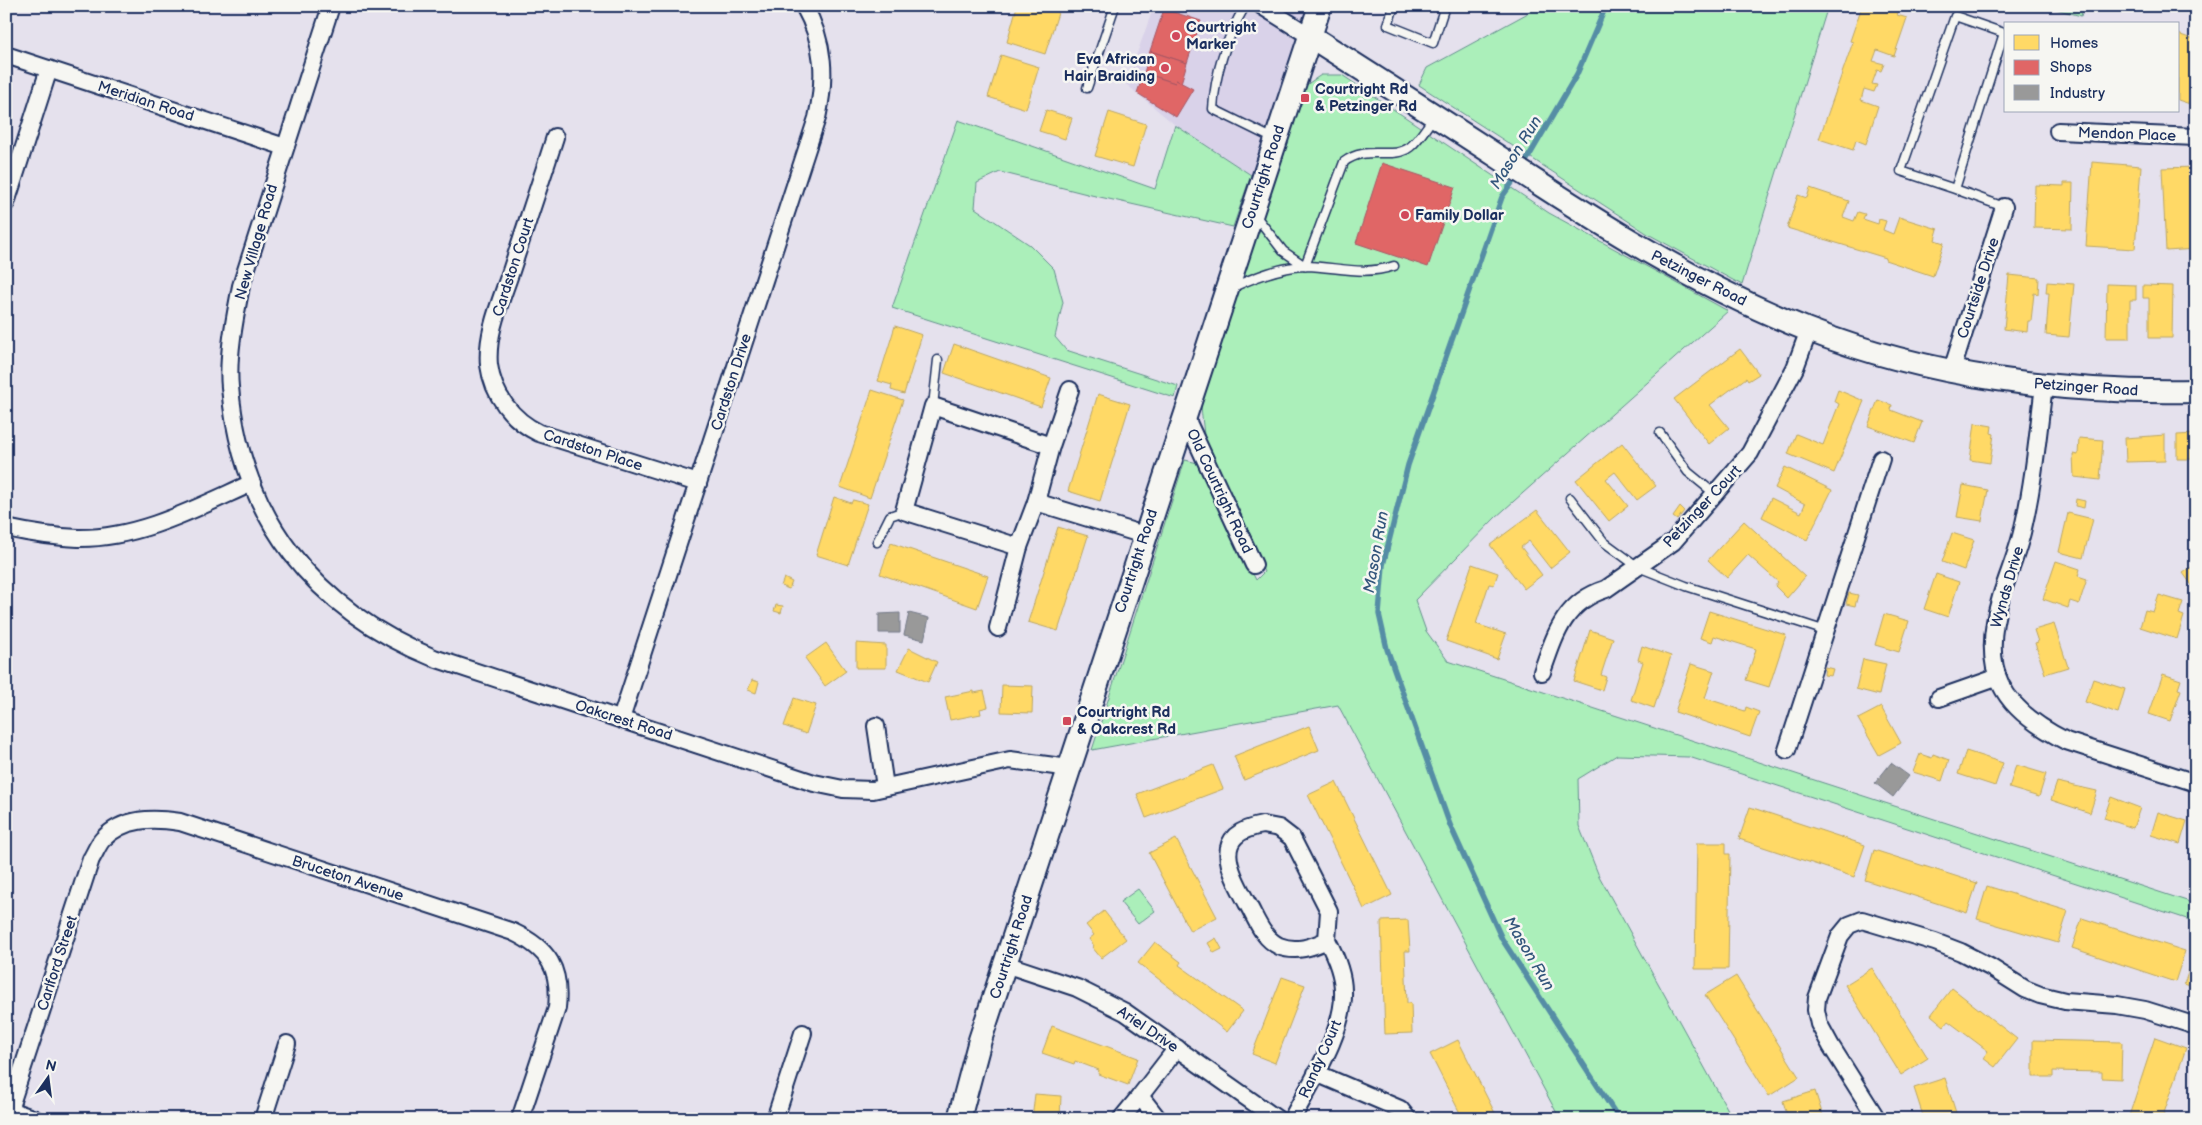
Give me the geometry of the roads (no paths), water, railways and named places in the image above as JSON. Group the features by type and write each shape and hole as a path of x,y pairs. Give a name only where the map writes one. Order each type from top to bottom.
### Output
{"street":[{"name":"New Village Road","path":"252,483 236,431 229,386 234,328 241,286 331,6"},
{"name":"Cardston Drive","path":"621,719 817,118 823,92 824,68 820,43 804,6"},
{"name":"Petzinger Road","path":"1262,6 1645,250 1747,304 1809,330 1886,355 1952,370 2044,385 2095,390 2196,391"},
{"name":"Courtright Road","path":"959,1119 970,1072 1144,535 1320,6"},
{"name":"Meridian Road","path":"6,55 285,147"},
{"path":"6,203 49,70"},
{"name":"Mendon Place","path":"2058,131 2196,137"},
{"name":"Cardston Court","path":"500,398 492,380 489,363 493,327 555,137"},
{"name":"Courtside Drive","path":"1952,370 2004,207"},
{"name":"Petzinger Court","path":"1542,672 1555,635 1570,609 1595,592 1606,589 1673,542 1750,453 1795,368 1809,330"},
{"name":"Wynds Drive","path":"2044,385 2026,516 1994,623 1993,655 1996,678 2017,709 2049,733 2066,741 2196,783"},
{"path":"998,628 1019,547 1036,502 1051,446 1070,390"},
{"name":"Cardston Place","path":"500,398 517,419 539,433 698,483"},
{"path":"1019,547 904,511 933,406 1051,446"},
{"name":"Old Courtright Road","path":"1185,416 1254,565"},
{"path":"1787,750 1882,459"},
{"path":"6,528 79,538 118,533 180,515 252,483"},
{"name":"Oakcrest Road","path":"252,483 281,542 300,566 324,591 375,630 402,645 434,658 814,783 843,789 873,790 1010,760 1069,768"},
{"path":"1036,502 1144,535"},
{"path":"1939,698 1996,678"},
{"path":"876,726 885,787"},
{"name":"Bruceton Avenue","path":"121,826 150,818 180,822 513,932 540,948 550,960 556,976 559,990 557,1008 520,1119"},
{"name":"Randy Court","path":"1292,1119 1339,1023 1343,991 1337,960 1327,940 1328,911 1292,838 1279,828 1263,824 1247,827 1233,839 1227,856 1231,873 1265,936 1279,946 1295,950 1311,947 1327,940"},
{"name":"Carlford Street","path":"8,1110 91,859 103,839 121,826"},
{"path":"1877,1119 1819,1024 1816,1010 1817,998 1840,936 1849,925 1862,920 1935,942 1961,952 1990,967 2025,990 2040,995 2065,1001 2117,1005 2145,1010 2196,1026"},
{"name":"Ariel Drive","path":"1005,964 1077,988 1117,1008 1277,1119"},
{"path":"775,1119 803,1033"},
{"path":"263,1119 287,1044"},
{"path":"1121,1119 1177,1048"},
{"path":"1316,1073 1400,1109 1408,1119"},
{"path":"1140,1096 1158,1119"},
{"path":"8,1110 35,1119"}],"lane":[{"path":"1087,88 1115,6"},
{"path":"1245,6 1231,29 1214,89 1213,109 1276,140"},
{"path":"1394,6 1388,24 1433,43 1445,6"},
{"path":"1955,190 2004,33 1955,16 1900,171 2004,207"},
{"path":"1305,266 1344,162 1354,155 1369,152 1401,153 1411,147 1434,116"},
{"path":"1252,211 1282,251 1305,266"},
{"path":"1225,291 1268,273 1305,266 1355,272 1394,266"},
{"path":"933,406 938,360"},
{"path":"1660,434 1688,472 1715,494"},
{"path":"1570,498 1604,542 1638,567 1686,586 1826,631"},
{"path":"877,542 890,516 904,511"}],"waterway":[{"name":"Mason Run","path":"1522,168 1577,74 1606,6"},
{"name":"Mason Run","path":"1517,176 1502,197 1408,465 1383,565 1379,614 1387,649 1450,825 1502,939 1619,1119"}],"place":[{"name":"Courtright Marker","path":"1176,36"},
{"name":"Eva African Hair Braiding","path":"1165,68"},
{"name":"Courtright Rd & Petzinger Rd","path":"1305,98"},
{"name":"Family Dollar","path":"1405,215"},
{"name":"Courtright Rd & Oakcrest Rd","path":"1067,721"}]}
